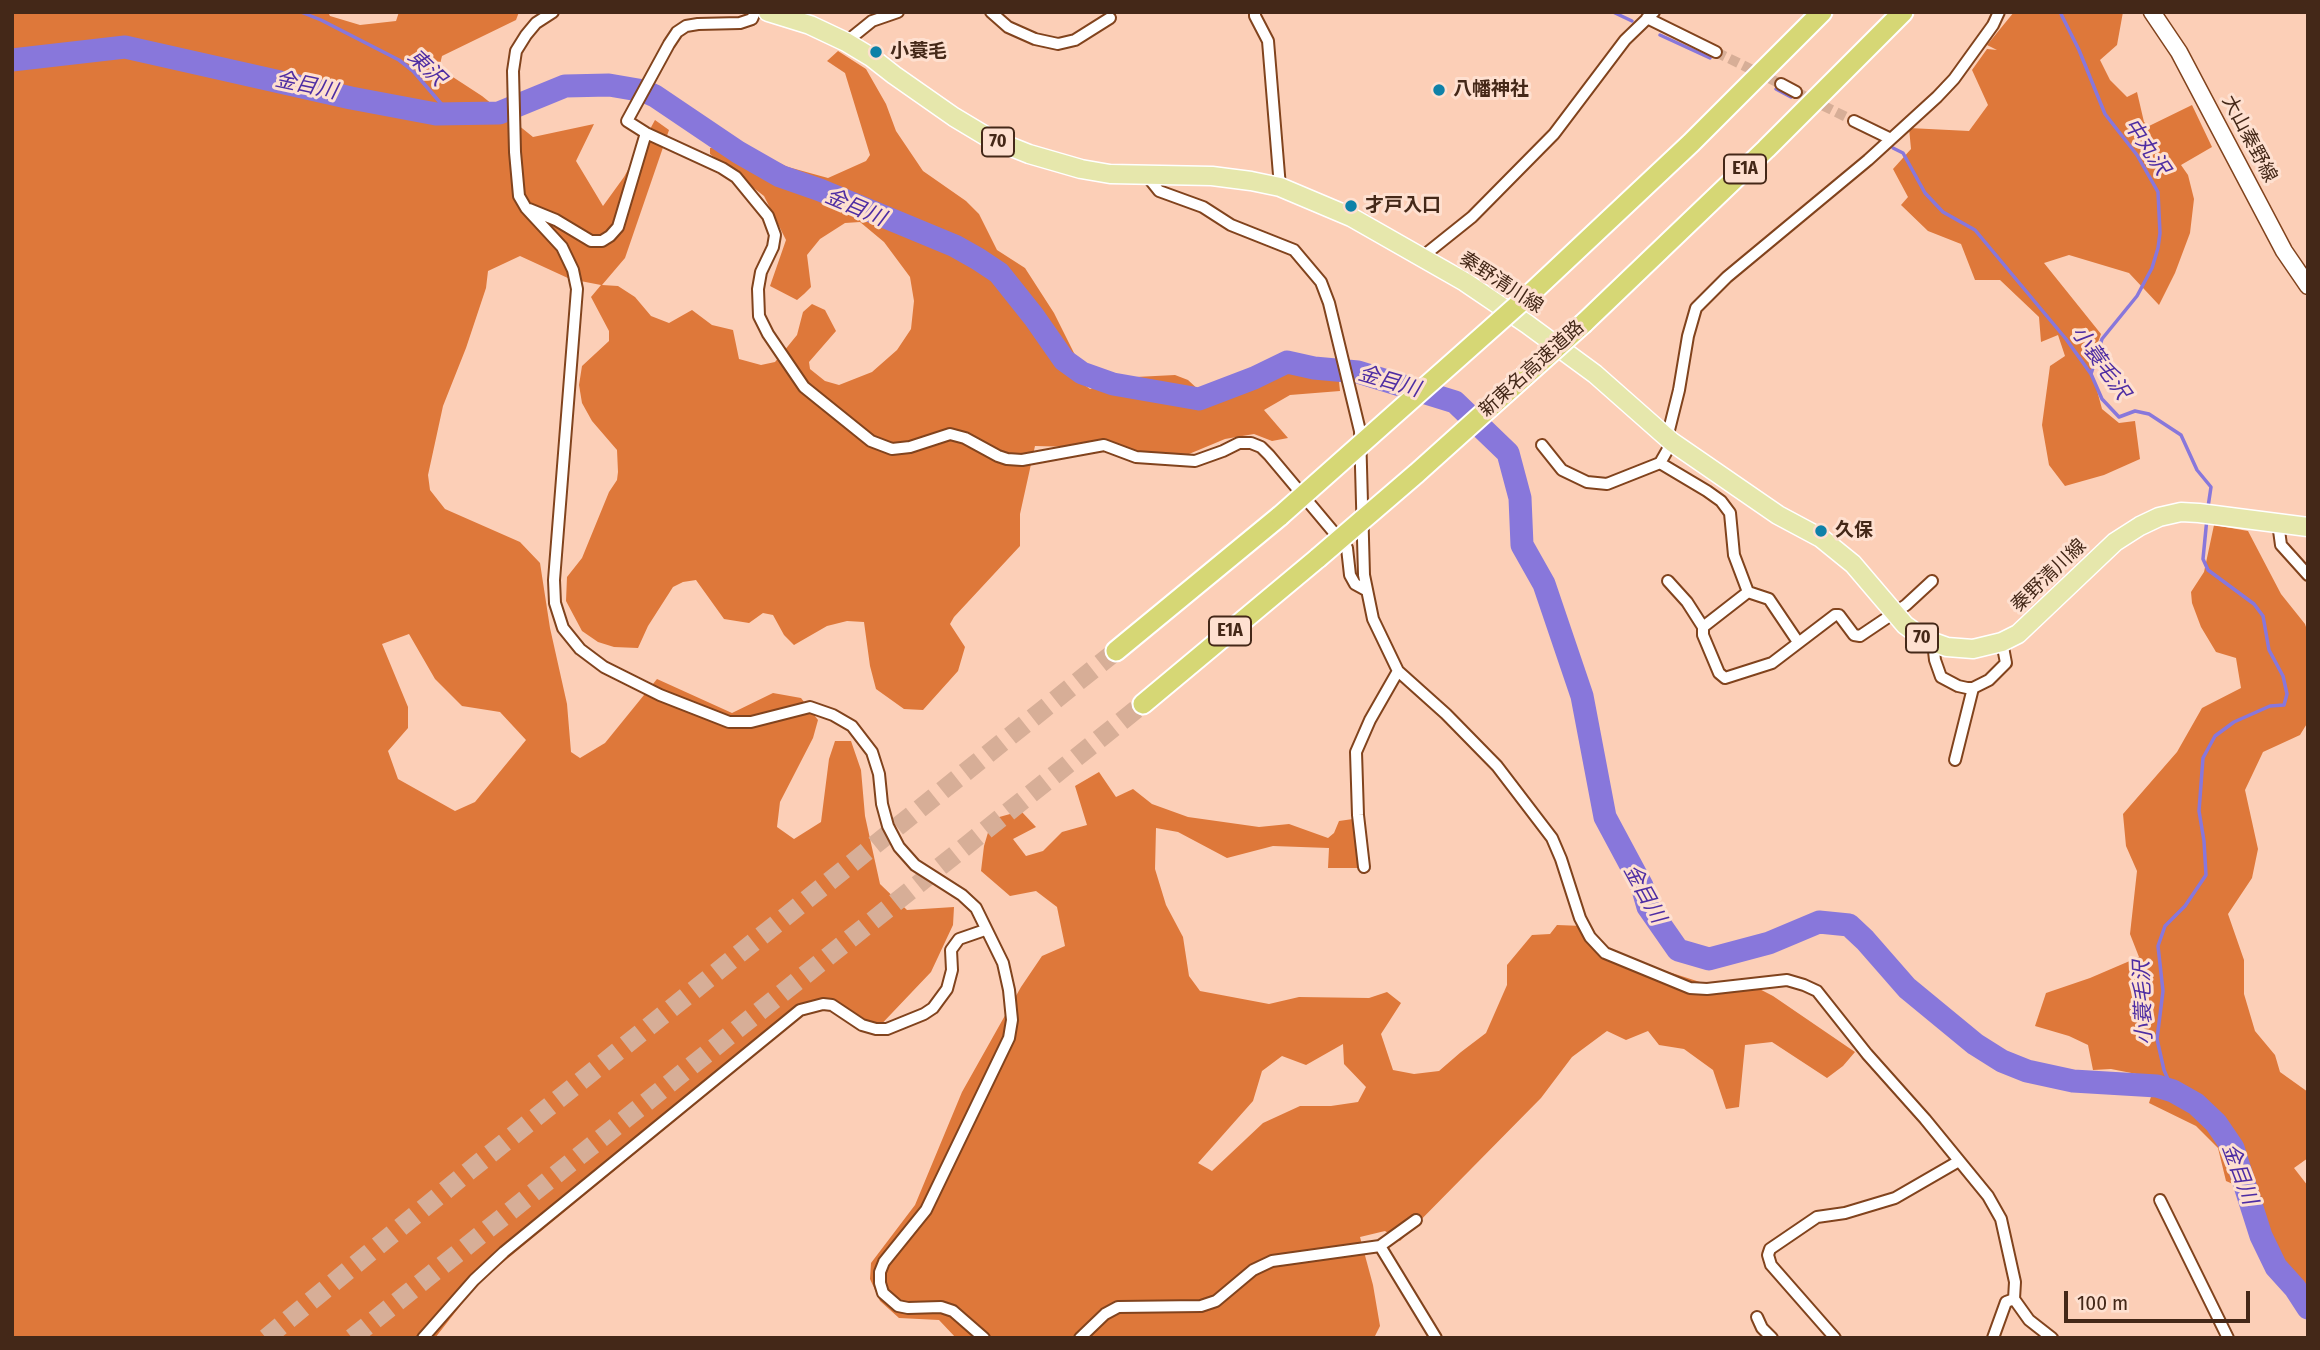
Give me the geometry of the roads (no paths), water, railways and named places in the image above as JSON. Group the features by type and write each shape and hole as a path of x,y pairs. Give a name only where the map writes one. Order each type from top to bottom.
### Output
{"highway":[{"path":"1116,651 1280,516 1529,295 1691,143 1822,12"},
{"name":"新東名高速道路","path":"1143,704 1418,473 1584,323 1766,149 1903,12"}],"main road":[{"name":"秦野清川線","path":"768,12 810,25 846,42 954,117 989,138 1029,154 1081,170 1110,174 1212,176 1280,187 1351,217 1465,282 1527,324 1595,374 1670,440 1778,515 1821,538 1853,564 1905,625 1923,638 1947,647 1973,649 2002,642 2018,634 2115,542 2160,517 2181,512 2278,523"},
{"name":"大山秦野線","path":"2152,12 2179,52 2284,251 2308,286"},
{"name":"70","path":"2278,523 2308,527"}],"street":[{"path":"553,12 536,23 526,35 516,51 513,71 519,196 526,208 562,247 578,289 554,580 555,603 563,628 580,649 604,667 660,695 729,722 751,722 810,707 852,726 872,752 879,774 882,804 888,826 899,847 915,865 962,895 976,908 1003,963 1012,1020 1009,1038 926,1210 884,1262 880,1283 884,1293 898,1306 941,1307 953,1311 984,1338"},
{"path":"755,12 752,19 740,23 698,24 677,32 628,121 646,134 736,177 768,216 775,235 773,247 761,272 758,289 759,316 804,387 871,441 892,449 910,447 950,434 965,438 1007,459 1022,460 1104,445 1136,457 1195,461 1239,443 1251,443 1261,447 1269,455 1347,548 1350,575 1355,584 1366,590"},
{"path":"846,42 872,21 898,12"},
{"path":"991,12 1008,27 1035,39 1058,44 1075,40 1110,18"},
{"path":"1255,12 1268,41 1280,187"},
{"path":"1542,445 1562,470 1587,482 1607,484 1660,463 1670,440 1688,336 1696,308 1727,277 1891,139 1954,79 1999,12"},
{"path":"1422,257 1472,217 1554,134 1625,40 1650,15 1716,52"},
{"path":"1781,84 1796,92"},
{"path":"1854,121 1891,139"},
{"path":"526,208 556,220 591,241 602,241 618,227 646,134"},
{"path":"1147,176 1159,191 1203,207 1231,225 1294,250 1321,282 1329,303 1362,446 1366,590 1373,619 1398,671 1446,714 1497,766 1552,838 1580,918 1590,937 1605,953 1690,988 1707,989 1787,980 1817,991 1867,1055 1925,1119 1988,1196 2001,1219 2015,1282 2014,1299 2029,1320 2052,1338"},
{"path":"1660,463 1707,491 1730,513 1734,555 1748,592"},
{"path":"2278,523 2281,545 2308,575"},
{"path":"1668,581 1687,602 1703,628 1703,635 1719,673 1725,678 1772,663 1835,615 1839,615 1856,637 1860,636 1906,605 1932,581"},
{"path":"1703,628 1748,592"},
{"path":"1748,592 1769,599 1798,642"},
{"path":"1934,642 1941,677 1958,686 1973,688 1989,680 2006,663 2002,642"},
{"path":"1364,867 1358,815 1356,752 1370,720 1398,671"},
{"path":"1955,760 1973,688"},
{"path":"423,1338 474,1280 504,1252 800,1010 832,1004 866,1027 876,1029 887,1029 924,1014 933,1008 947,989 952,970 951,950 958,939 985,930"},
{"path":"1835,1338 1771,1265 1768,1255 1770,1249 1817,1217 1845,1213 1895,1198 1959,1161"},
{"path":"2160,1200 2228,1338"},
{"path":"1080,1338 1105,1314 1118,1307 1201,1306 1216,1301 1253,1270 1272,1261 1380,1246 1416,1220"},
{"path":"1380,1246 1436,1338"},
{"path":"1993,1338 2006,1302 2014,1299"},
{"path":"1757,1317 1762,1328 1772,1338"}],"waterway":[{"name":"東沢","path":"301,12 399,60 413,71 450,114"},
{"name":"小蓑毛沢","path":"1613,12 1632,21"},
{"name":"中丸沢","path":"2060,12 2105,114 2137,155 2158,192 2160,233 2152,268 2137,296 2102,339 2091,374"},
{"name":"小蓑毛沢","path":"1660,35 1710,58"},
{"name":"金目川","path":"12,60 125,47 351,98 436,114 499,113 565,86 609,85 644,91 780,176 955,246 978,259 999,273 1064,360 1082,373 1113,384 1199,399 1287,362 1314,368 1358,372 1455,402 1508,453 1520,498 1522,545 1544,584 1582,696 1605,817 1642,886 1648,907 1678,950 1709,959 1769,943 1819,922 1849,925 1907,988 1975,1044 2002,1061 2027,1071 2073,1081 2157,1086 2173,1091 2196,1104 2216,1123 2233,1148 2261,1236 2276,1267 2308,1308"},
{"name":"小蓑毛沢","path":"1776,89 1791,97"},
{"name":"小蓑毛沢","path":"1893,148 1903,153 1925,193 1943,212 1975,230 2066,339 2091,374 2102,399 2119,417 2135,411 2149,414 2181,435 2197,470 2211,487 2208,507"},
{"name":"小蓑毛沢","path":"2173,1091 2164,1070 2157,1039 2163,991 2158,946 2165,926 2185,906 2206,875 2199,811 2203,758 2215,736 2234,722 2270,706 2284,705 2287,694 2283,676 2269,650 2263,616 2254,604 2208,570 2203,559 2207,518"}],"tunnel":[{"path":"1716,52 1781,84"},
{"path":"1796,92 1854,121"},
{"path":"266,1338 469,1171 1116,651"},
{"path":"352,1338 1143,704"}],"place":[{"name":"小蓑毛","path":"876,52"},
{"name":"八幡神社","path":"1439,90"},
{"name":"才戸入口","path":"1351,206"},
{"name":"久保","path":"1821,531"}]}
